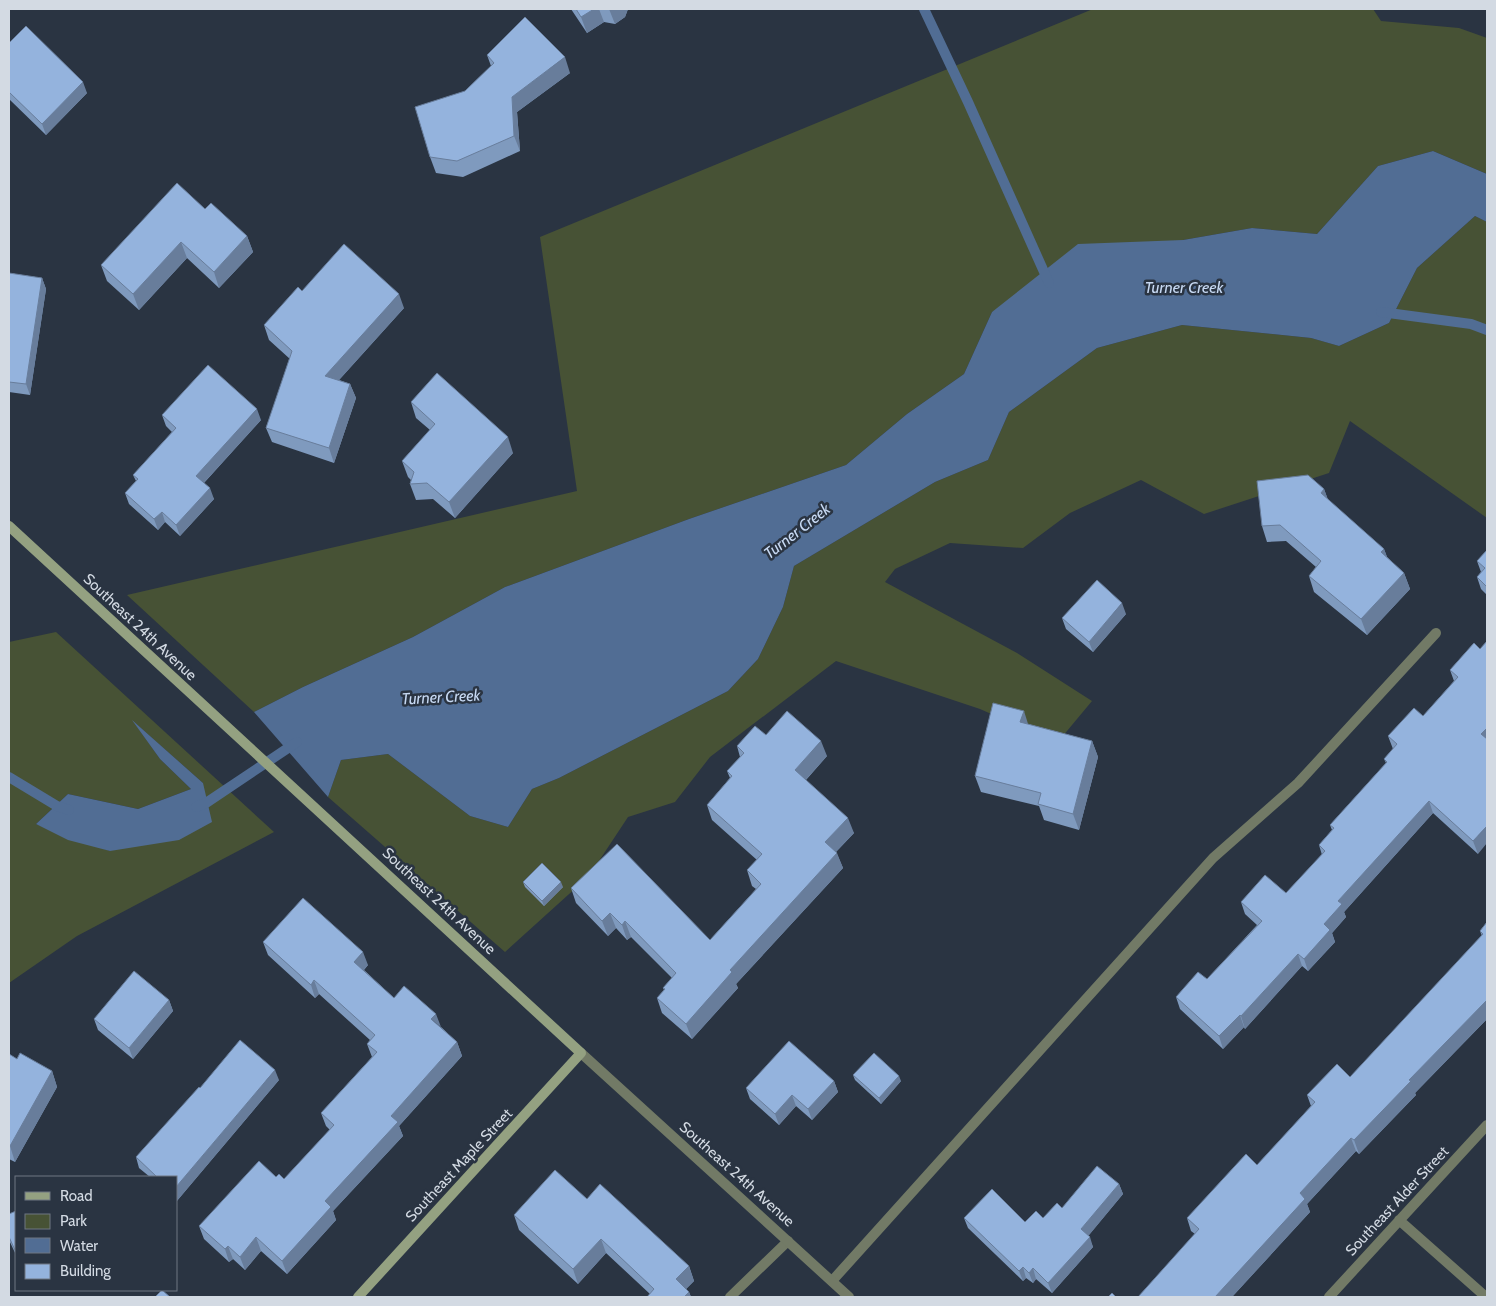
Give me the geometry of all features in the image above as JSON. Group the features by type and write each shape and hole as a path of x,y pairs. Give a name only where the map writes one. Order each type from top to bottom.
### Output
{"street":[{"name":"Southeast 24th Avenue","path":"9,526 849,1297"},
{"path":"832,1281 1213,858 1298,783 1436,633"},
{"name":"Southeast Maple Street","path":"358,1297 582,1053"},
{"name":"Southeast Alder Street","path":"1329,1297 1487,1124"},
{"path":"1398,1220 1486,1297"},
{"path":"730,1297 788,1241"}],"green space":[{"path":"1093,9 1373,9 1381,21 1459,28 1487,38 1487,174 1433,151 1378,166 1317,234 1252,228 1183,240 992,312 964,374 907,414 846,465 689,519 505,587 413,637 303,687 254,712 127,595 577,491 540,237"},
{"path":"1475,216 1487,222 1487,518 1350,421 1329,473 1204,514 1141,480 1070,513 1023,548 950,543 895,569 885,582 1017,653 1092,701 1057,743 980,709 836,661 710,757 675,802 628,817 589,876 505,952 328,797 341,760 388,754 470,816 508,827 532,789 559,778 728,691 758,659 783,607 794,566 935,482 988,460 1009,412 1097,348 1182,325 1311,338 1339,346 1389,323 1417,268"},
{"path":"56,632 274,832 77,936 9,983 9,642","holes":["134,722 203,783 110,851 36,824 68,794 138,809 191,789 160,759"]}],"water":[{"path":"1433,151 1487,174 1487,222 1475,216 1417,268 1389,323 1339,346 1311,338 1182,325 1097,348 1009,412 988,460 935,482 794,566 783,607 758,659 728,691 559,778 532,789 508,827 470,816 388,754 341,760 328,797 254,712 303,687 413,637 505,587 689,519 846,465 907,414 964,374 992,312 1078,244 1183,240 1252,228 1317,234 1378,166"},
{"path":"132,720 203,783 212,822 179,840 110,851 68,840 36,824 68,794 138,809 191,789 160,759"}],"building":[{"path":"576,9 594,9 581,17"},
{"path":"525,17 565,57 512,97 514,136 457,161 430,157 415,107 465,91 494,63 487,55"},
{"path":"26,26 83,82 42,124 9,92 9,43"},
{"path":"177,183 205,209 211,203 247,236 214,272 181,242 133,294 101,265"},
{"path":"344,244 399,294 325,376 350,384 329,448 266,428 292,351 264,325 298,287 302,291"},
{"path":"9,273 42,278 26,384 9,382"},
{"path":"208,365 257,409 196,476 210,488 176,525 162,512 154,519 125,493 138,479 133,475 176,428 162,415"},
{"path":"437,373 508,437 449,502 427,483 410,484 414,472 402,461 435,424 411,402"},
{"path":"1308,475 1324,489 1321,493 1384,549 1381,552 1404,573 1361,619 1309,576 1321,561 1280,525 1262,526 1257,481"},
{"path":"1487,550 1487,587 1477,577 1485,568 1477,561"},
{"path":"1097,580 1122,603 1089,642 1062,618"},
{"path":"1487,641 1487,728 1481,734 1487,739 1487,826 1473,841 1429,801 1338,901 1342,904 1324,924 1330,930 1304,959 1298,954 1241,1016 1219,1036 1176,997 1198,972 1207,979 1262,921 1241,902 1265,875 1286,893 1325,851 1319,845 1334,828 1330,825 1387,762 1384,759 1397,744 1388,736 1414,708 1423,716 1458,677 1450,670 1474,643 1480,649"},
{"path":"993,703 1024,711 1020,722 1092,741 1073,814 1038,804 1041,793 975,776"},
{"path":"787,711 821,741 795,770 848,818 825,842 837,853 730,970 732,972 686,1024 657,998 676,973 625,921 622,925 610,913 602,921 571,888 617,844 710,940 761,884 747,870 762,854 707,805 732,776 727,771 744,753 737,746 755,726 766,735"},
{"path":"542,863 561,882 542,901 523,882"},
{"path":"303,898 363,952 354,962 394,998 404,986 436,1014 431,1019 457,1042 391,1116 398,1122 325,1201 331,1207 282,1261 256,1237 240,1257 228,1246 225,1249 199,1226 259,1161 276,1177 279,1174 284,1179 334,1125 321,1113 377,1052 367,1044 375,1035 314,980 311,985 263,942"},
{"path":"1487,922 1487,1000 1354,1140 1351,1138 1300,1193 1305,1199 1215,1297 1138,1297 1199,1229 1187,1218 1246,1154 1257,1165 1315,1102 1307,1095 1337,1064 1350,1077 1483,934 1480,931"},
{"path":"134,971 169,1000 129,1048 94,1019"},
{"path":"240,1040 275,1070 178,1185 178,1176 156,1176 136,1157 200,1088"},
{"path":"789,1041 834,1081 808,1109 792,1095 775,1114 746,1088"},
{"path":"20,1053 52,1071 9,1146 9,1054 17,1059"},
{"path":"874,1053 899,1076 879,1098 853,1075"},
{"path":"1097,1166 1119,1184 1081,1229 1090,1237 1048,1283 1033,1268 1029,1273 1023,1267 1019,1271 964,1218 992,1189 1025,1222 1036,1211 1043,1218 1057,1203 1062,1208"},
{"path":"555,1170 587,1199 600,1184 689,1266 676,1279 689,1292 684,1297 647,1297 654,1289 601,1239 573,1269 514,1215"},
{"path":"15,1211 15,1250 9,1237 9,1214"},
{"path":"163,1291 170,1297 155,1297"},
{"path":"1112,1293 1116,1297 1108,1297"}],"waterway":[{"path":"924,9 1049,283"},
{"name":"Turner Creek","path":"1381,312 1471,324 1487,330"},
{"name":"Turner Creek","path":"196,807 206,803 297,742"},
{"name":"Turner Creek","path":"9,777 57,806 69,810"}]}
